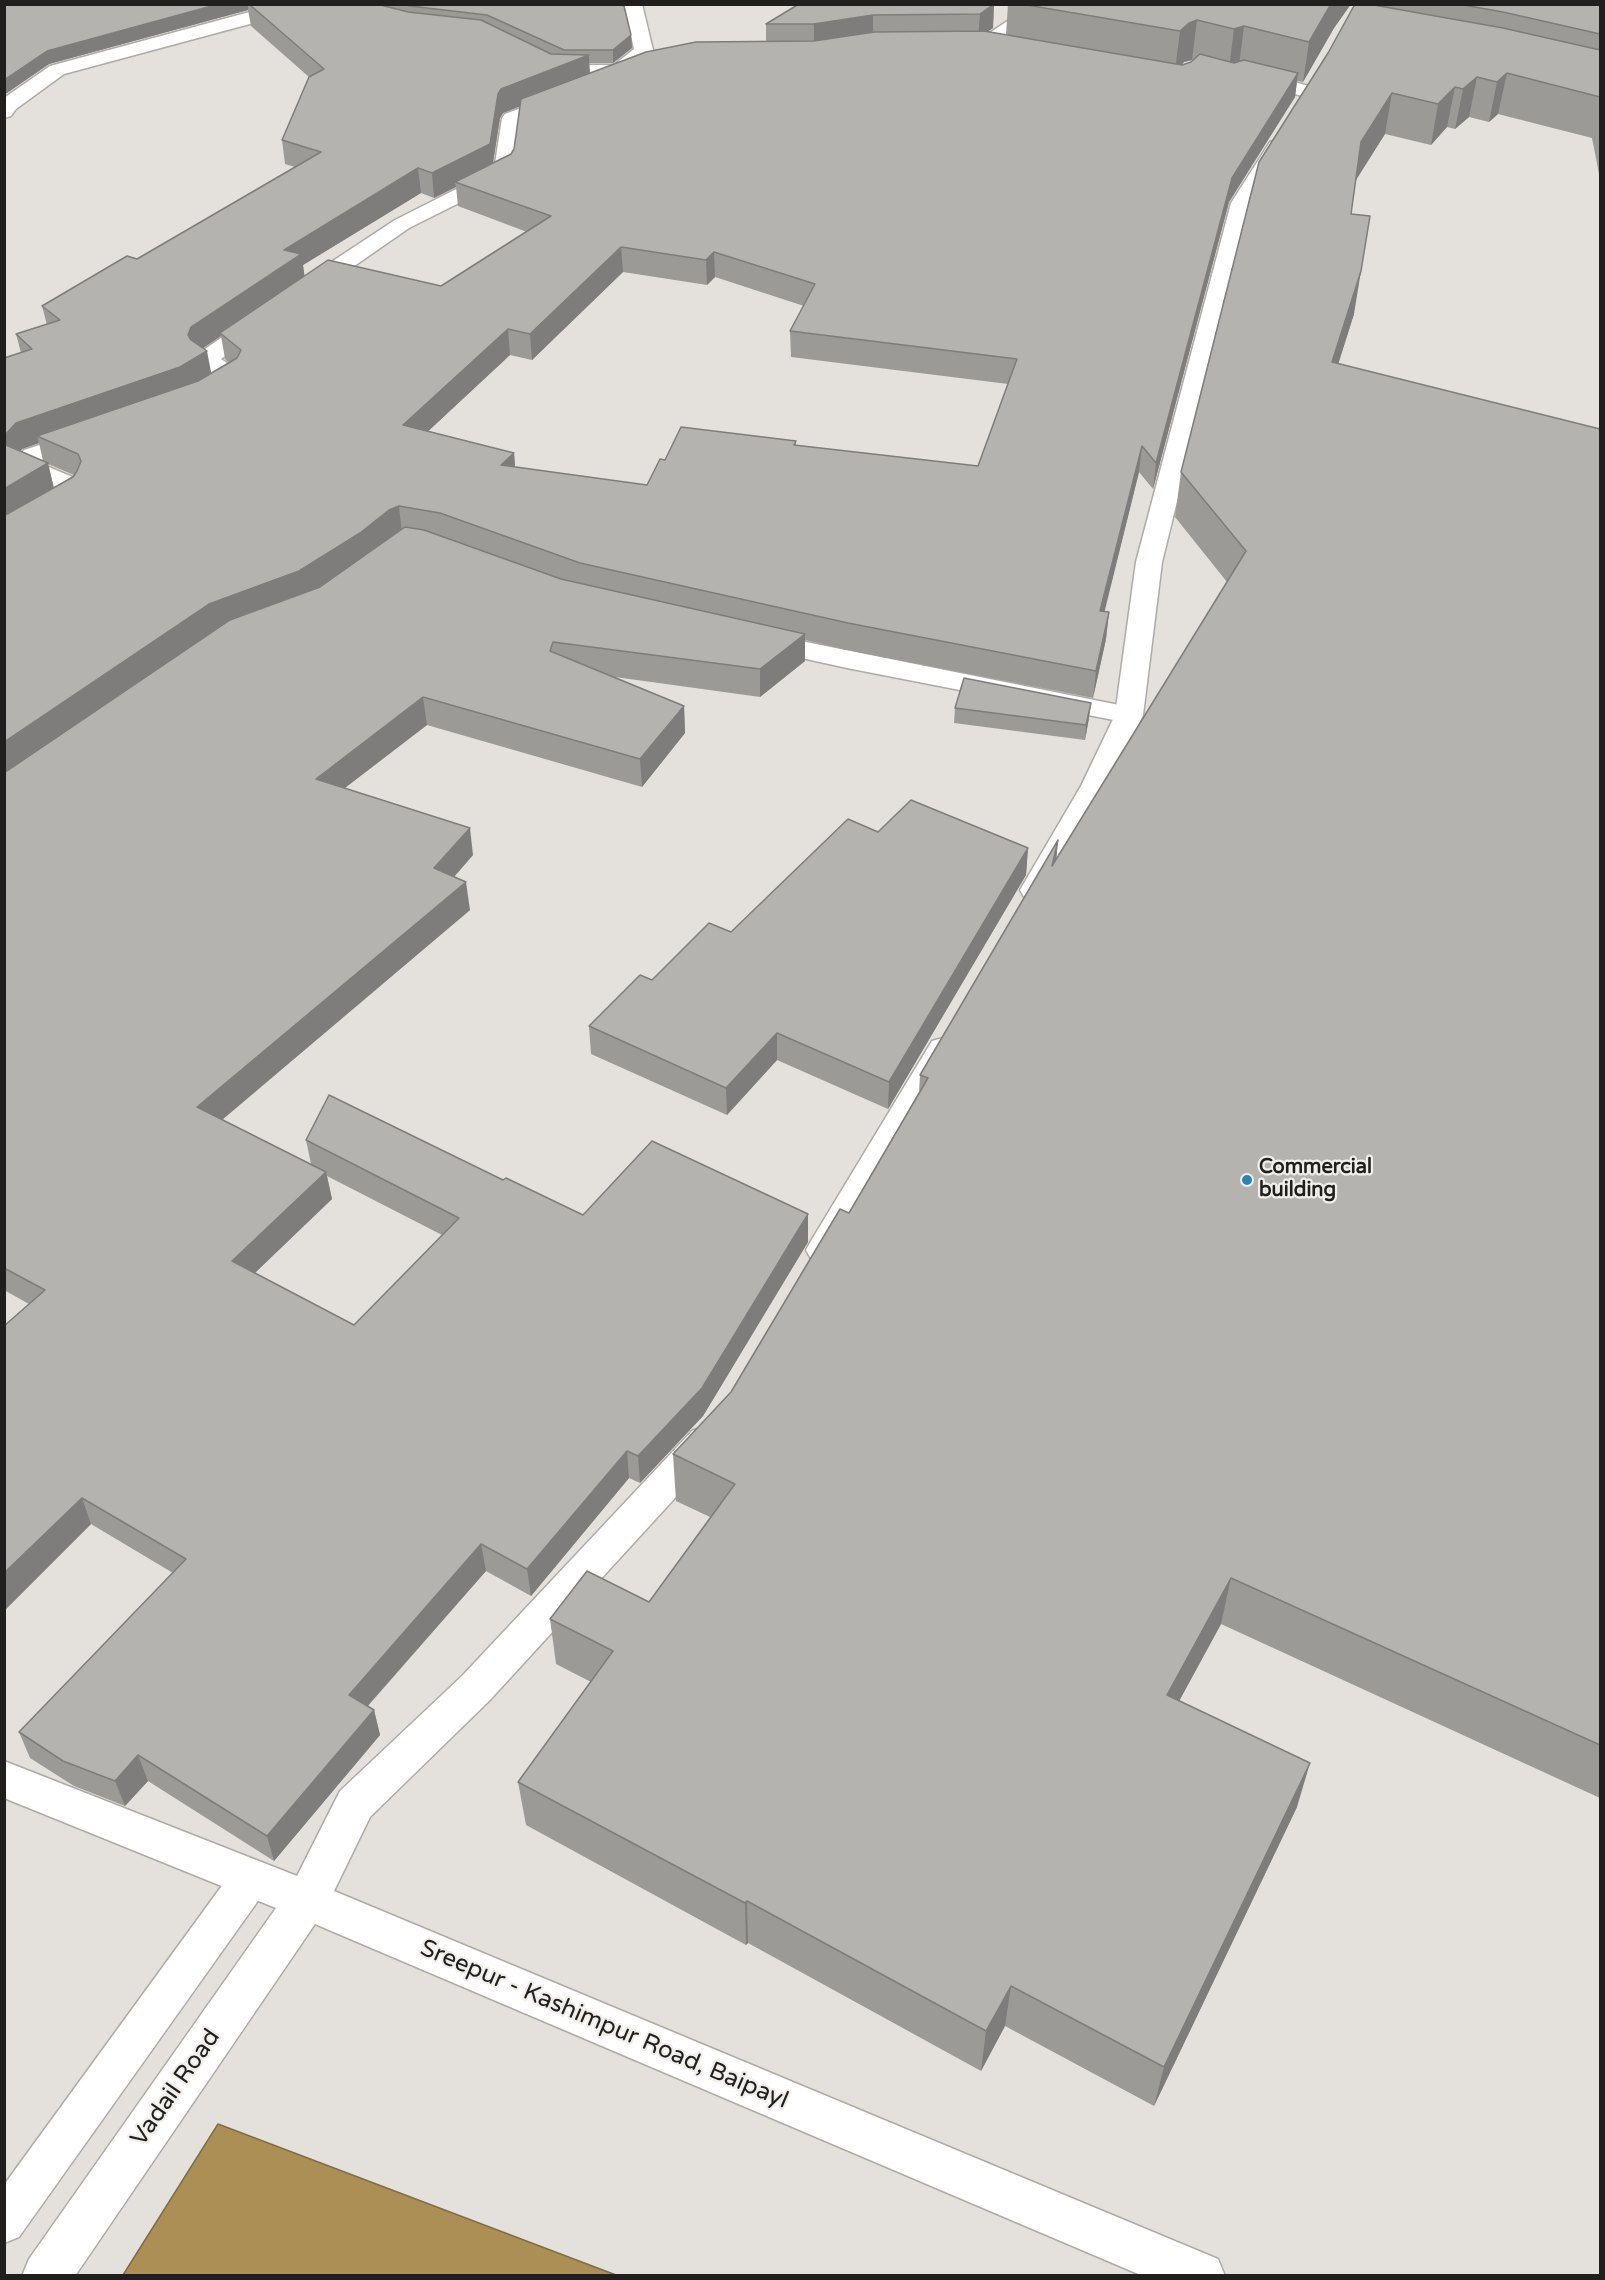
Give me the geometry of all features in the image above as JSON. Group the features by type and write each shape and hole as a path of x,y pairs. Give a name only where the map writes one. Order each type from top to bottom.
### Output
{"street":[{"path":"530,56 561,71 619,71 644,50 633,4"},
{"path":"983,46 1046,4"},
{"path":"4,112 8,105 57,70 296,5 306,6"},
{"path":"961,46 983,46 1015,52"},
{"path":"291,300 402,224 504,173 512,118 639,69 658,64"},
{"path":"1019,918 1095,786 1130,715 1149,562 1241,203 1316,82 1238,74 1232,78"},
{"path":"194,400 232,378 206,359 272,313"},
{"path":"4,534 69,496 73,486 24,465 33,455 97,433"},
{"path":"732,634 847,660 1130,715"},
{"path":"809,1274 955,1028"},
{"name":"Vadail Road","path":"46,2276 307,1900 354,1804 476,1688 718,1427 724,1417"},
{"name":"Sreepur - Kashimpur Road, Baipayl","path":"4,1779 307,1900 1201,2276"}],"lane":[{"path":"4,2222 251,1878"}],"shaded area":[{"path":"218,2124 616,2275 123,2275"}],"building":[{"path":"4,4 219,4 47,51 4,80"},
{"path":"249,4 377,4 408,12 481,20 551,54 589,55 501,89 498,94 490,144 432,173 418,168 284,250 301,254 191,327 188,335 191,340 207,351 180,367 16,423 4,436 4,358 32,349 16,334 60,320 42,306 127,256 137,259 321,152 282,140 309,77 324,69"},
{"path":"403,4 619,4 624,6 631,35 613,50 564,50 487,15"},
{"path":"799,4 994,4 980,14 873,15 814,24 766,24"},
{"path":"1021,4 1331,4 1309,42 1244,26 1234,29 1197,20 1189,23 1180,31"},
{"name":"Commercial building","path":"1355,4 1368,4 1503,28 1600,50 1600,97 1507,73 1497,82 1477,77 1463,89 1455,87 1438,104 1392,93 1361,142 1351,214 1370,216 1361,271 1332,362 1600,429 1600,1745 1231,1578 1167,1695 1310,1763 1164,2067 1011,1986 986,2031 747,1901 745,1903 518,1782 613,1651 550,1619 587,1571 649,1602 735,1484 673,1454 731,1392 840,1209 849,1213 928,1078 920,1075 1058,840 1052,866 1246,551 1181,472 1259,162 1328,53"},
{"path":"1458,4 1600,4 1600,34 1503,12"},
{"path":"984,31 1182,65 1191,62 1200,54 1234,63 1244,60 1298,73 1232,178 1156,463 1142,446 1100,611 1109,612 1096,671 848,623 580,563 440,513 399,506 389,510 360,533 299,571 209,604 4,742 4,515 73,477 81,461 78,454 37,436 198,381 237,358 241,350 220,333 328,260 441,286 551,216 455,182 511,154 514,149 521,99 646,52 696,42 814,41 874,32","holes":["621,247 706,260 714,252 815,284 790,331 1017,359 978,466 794,445 796,441 681,427 665,460 660,459 647,485 501,465 514,453 403,425 508,329 530,334"]},
{"path":"4,440 6,445 48,463 4,489"},
{"path":"405,527 424,530 561,579 805,634 760,669 553,642 550,651 684,706 640,759 423,697 316,779 470,828 434,868 466,882 197,1107 326,1172 232,1261 354,1325 459,1218 306,1140 329,1095 503,1180 506,1178 583,1215 652,1141 808,1214 702,1388 638,1456 627,1451 527,1569 481,1544 349,1695 374,1710 267,1836 138,1755 115,1781 63,1761 19,1732 186,1559 82,1498 4,1573 4,1326 45,1290 4,1268 4,772 230,620 320,587"},
{"path":"964,678 1091,703 1086,725 955,708"},
{"path":"911,800 1028,848 889,1082 777,1033 726,1088 589,1026 640,975 652,980 709,923 731,932 848,819 878,832"}],"place":[{"name":"Commercial building","path":"1247,1180"}]}
